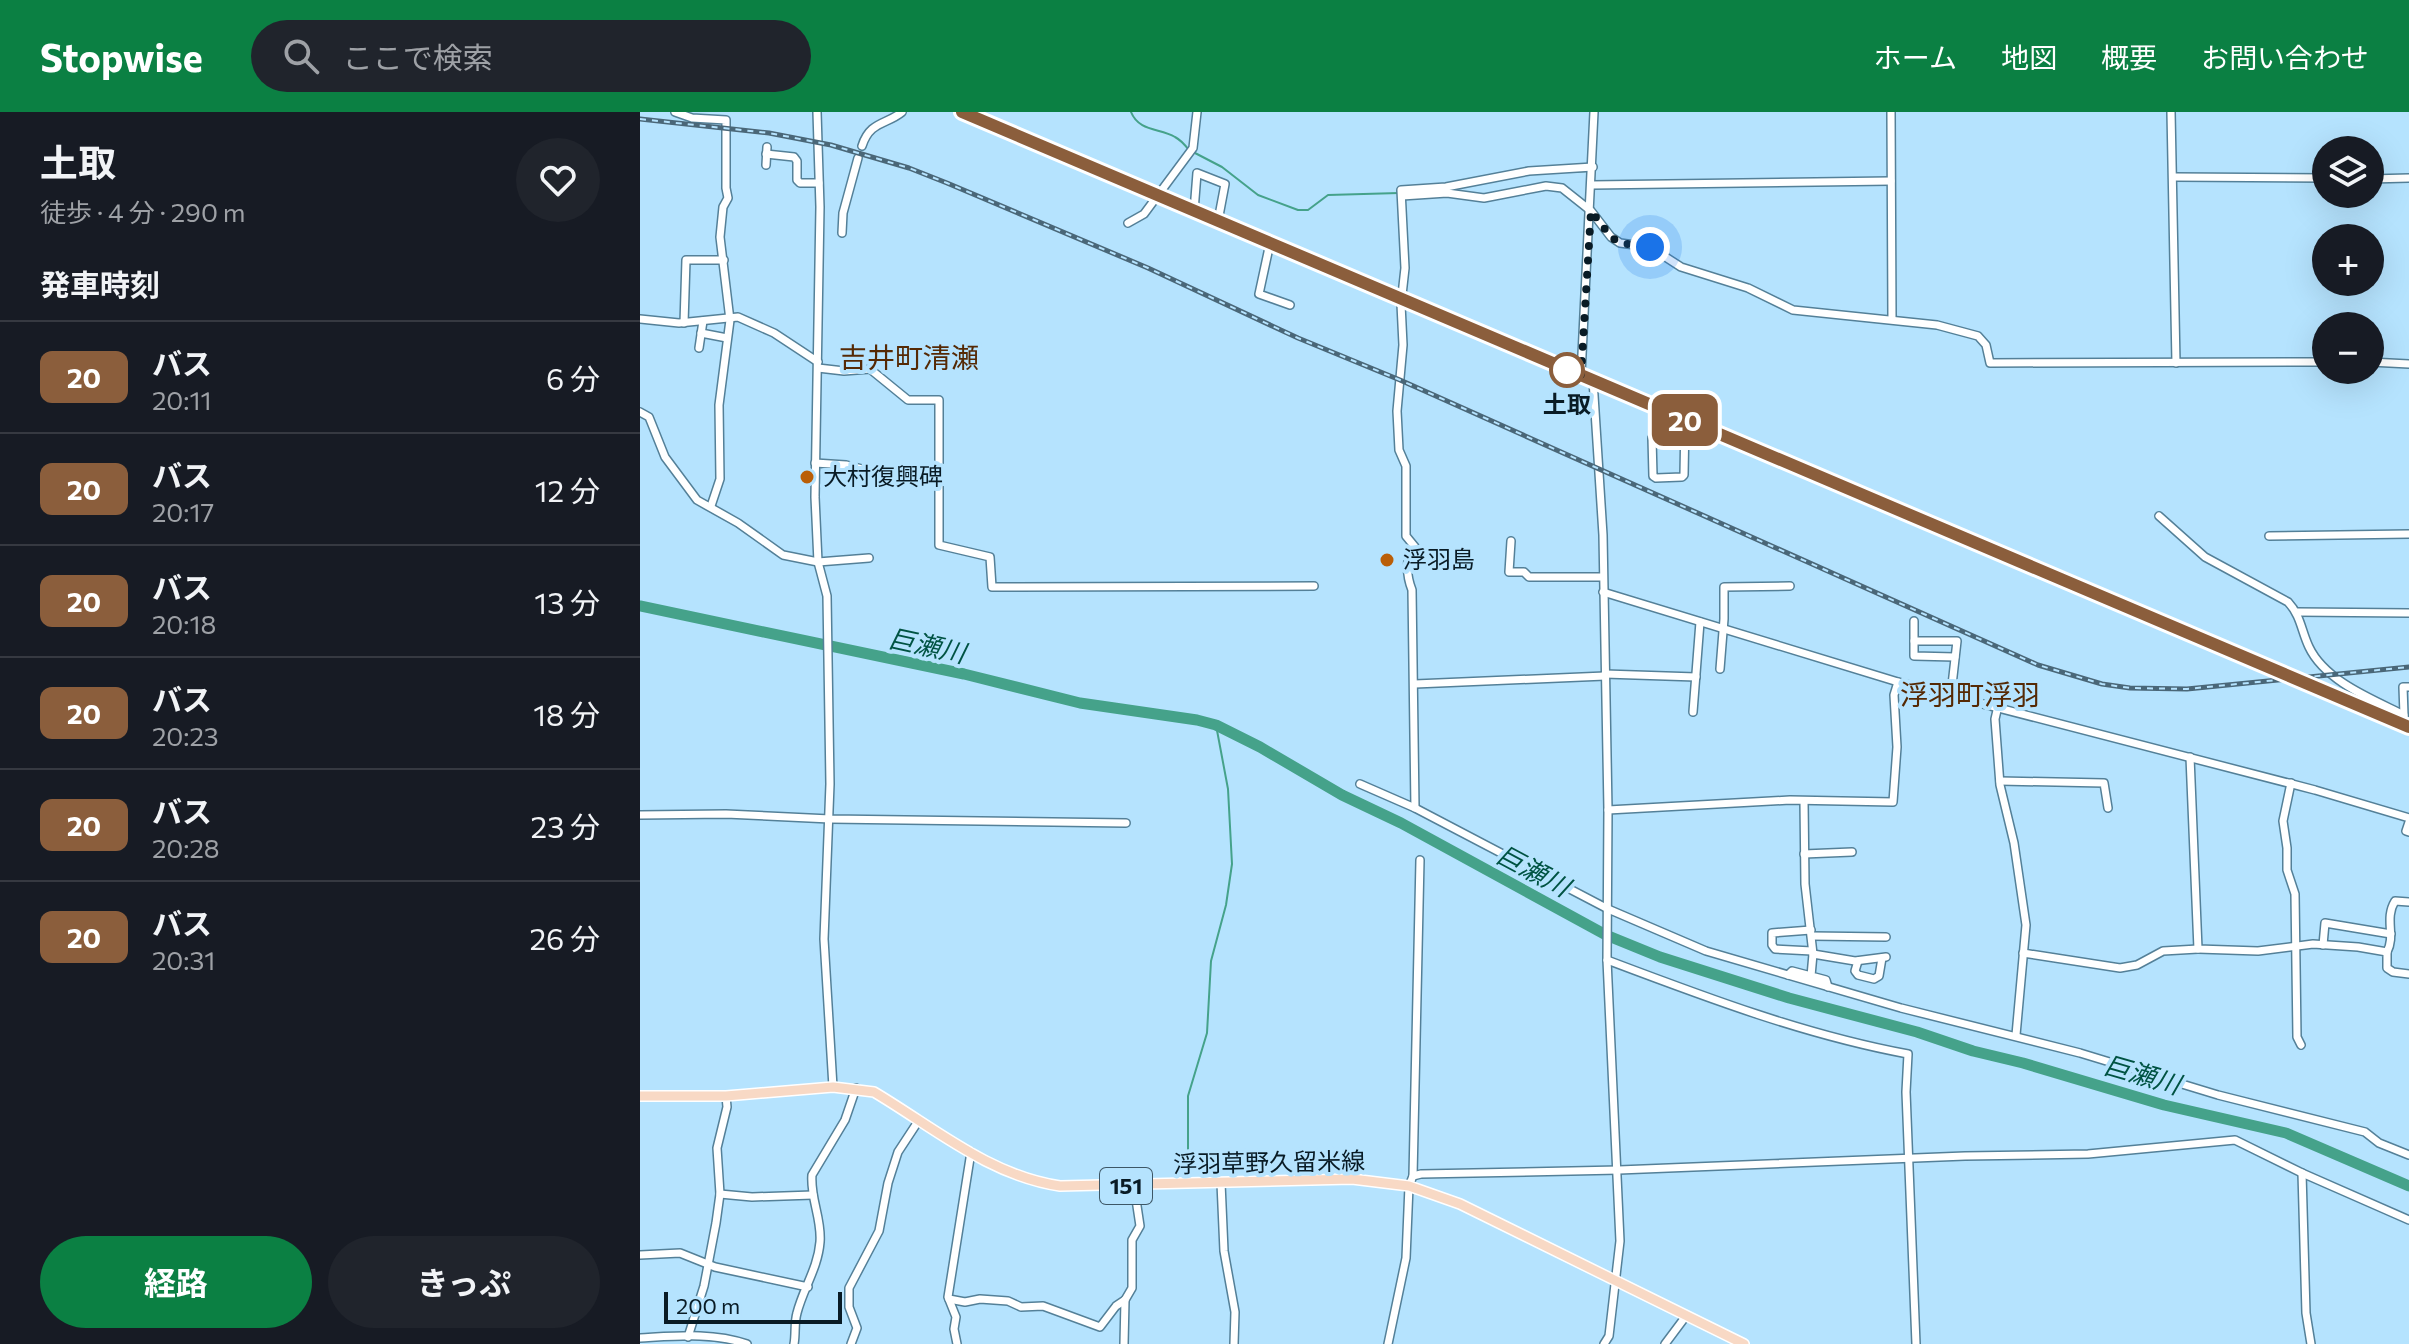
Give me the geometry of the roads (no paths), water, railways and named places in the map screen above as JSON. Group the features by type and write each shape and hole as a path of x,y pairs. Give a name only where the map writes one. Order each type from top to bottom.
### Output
{"highway":[{"path":"962,112 2259,663 2405,722"}],"main road":[{"name":"浮羽草野久留米線","path":"640,1096 726,1096 833,1087 856,1088 874,1092 1006,1172 1044,1184 1076,1187 1352,1179 1409,1186 1460,1204 1744,1344"}],"street":[{"path":"675,112 692,118 726,120 728,198 723,207 720,237 732,316 719,405 720,479 711,506"},
{"path":"817,112 818,365 815,463 818,562 827,596 829,662 830,819 824,939 833,1087"},
{"path":"862,146 865,136 885,119 902,112"},
{"path":"1128,223 1144,214 1191,151 1197,112"},
{"path":"1581,375 1594,112"},
{"path":"1891,112 1892,319"},
{"path":"2171,112 2176,363"},
{"path":"766,165 766,151 794,157 797,161 797,180 800,183 819,183"},
{"path":"842,233 843,213 858,158"},
{"path":"1402,194 1529,171 1593,167"},
{"path":"1194,211 1197,173 1225,184 1218,221"},
{"path":"2174,177 2312,178"},
{"path":"2384,179 2409,178"},
{"path":"1592,185 1891,181"},
{"path":"1402,194 1447,193 1484,198 1510,191 1555,186 1568,191 1591,211 1611,237 1620,243 1650,247 1681,267 1748,288 1793,310 1937,325 1978,336 1986,345 1990,363 2312,362"},
{"path":"1402,194 1405,268 1397,411 1399,450 1406,466 1406,536 1415,547 1409,552 1408,569 1412,590 1415,684 1415,808"},
{"path":"1270,243 1259,294 1290,305"},
{"path":"684,323 686,260 724,260"},
{"path":"640,319 684,323 732,316 774,333 818,365 844,371 870,369 908,400 939,400 939,545 990,557 992,587 1314,586"},
{"path":"699,348 703,321"},
{"path":"701,333 727,338"},
{"path":"2384,363 2409,364"},
{"path":"1593,380 1594,427 1601,470 1608,810 1607,960 1620,1241 1609,1336 1604,1344"},
{"path":"640,412 649,417 661,450 697,500 711,506 783,555 818,562 869,558"},
{"path":"1684,437 1652,438 1653,476 1684,475 1685,420"},
{"path":"815,463 846,465 874,472"},
{"path":"2159,516 2205,557 2288,602 2297,612 2309,648 2325,667 2344,685 2405,722"},
{"path":"2269,536 2409,534"},
{"path":"1511,541 1509,572 1524,572 1529,577 1603,577"},
{"path":"1720,669 1724,587 1790,586"},
{"path":"1603,592 1898,682 2291,783 2409,820 2406,831 2409,832"},
{"path":"2297,612 2409,613"},
{"path":"1914,621 1914,656 1955,657"},
{"path":"1693,712 1700,622"},
{"path":"1914,641 1957,641 1951,694"},
{"path":"1415,684 1605,675 1696,677"},
{"path":"1608,810 1804,801 1893,802 1897,747 1894,695 1898,682"},
{"path":"2405,722 2403,687 2409,687"},
{"path":"1998,706 1995,719 2000,781 2014,843 2026,925 2016,1035"},
{"path":"2190,757 2198,949"},
{"path":"2000,781 2104,783 2108,808"},
{"path":"2291,783 2283,821 2287,870 2295,890 2297,1037 2301,1045"},
{"path":"1360,784 1415,808 1608,909 1706,951 1901,1008 2016,1035 2218,1095 2365,1132 2379,1143 2409,1155"},
{"path":"1804,801 1811,976"},
{"path":"640,815 731,814 830,819 1126,823"},
{"path":"1804,854 1852,852"},
{"path":"1388,1344 1406,1258 1409,1186 1413,1176 1420,860"},
{"path":"2409,902 2395,901 2391,907 2388,919 2391,946 2387,952 2387,968 2409,974"},
{"path":"2323,945 2325,923 2391,934"},
{"path":"1858,961 1855,971 1858,975 1874,979 1879,976 1884,958 1858,961 1775,949 1772,933 1886,937"},
{"path":"2023,953 2120,968 2137,965 2163,951 2258,951 2323,945 2387,952"},
{"path":"1607,960 1705,998 1862,1045 1908,1054 1906,1092 1916,1344"},
{"path":"1788,975 1792,971 1826,980 1828,987"},
{"path":"794,1344 798,1310 820,1247 820,1224 812,1175 845,1120 856,1088"},
{"path":"691,1339 720,1194 717,1148 727,1107 726,1096"},
{"path":"851,1344 857,1328 849,1307 849,1288 879,1231 888,1183 898,1152 919,1120"},
{"path":"1413,1176 1461,1171 1619,1170 2088,1154 2235,1140 2409,1220"},
{"path":"957,1344 954,1329 956,1317 949,1299 971,1152"},
{"path":"2302,1173 2306,1313 2311,1344"},
{"path":"1221,1183 1224,1251 1235,1312 1234,1344"},
{"path":"949,1299 965,1302 980,1299 1008,1301 1021,1307 1043,1306 1100,1327 1132,1288 1134,1275 1130,1254 1132,1240 1140,1226 1134,1186"},
{"path":"720,1194 752,1197 813,1195"},
{"path":"640,1255 675,1252 708,1265 808,1287"},
{"path":"1124,1344 1125,1300"},
{"path":"1665,1344 1686,1316"},
{"path":"640,1338 664,1335 691,1339 707,1336 747,1344"}],"waterway":[{"path":"1131,112 1139,123 1175,137 1189,150"},
{"path":"1195,153 1222,167 1258,195 1298,210 1308,210 1328,195 1399,193"},
{"path":"1564,172 1589,171"},
{"name":"巨瀬川","path":"640,606 964,674 1080,703 1216,725 1606,935 1660,957 1789,998 1917,1032 2164,1105 2286,1133 2409,1186"},
{"path":"1188,1177 1188,1096 1207,1033 1211,961 1226,905 1232,864 1228,789 1216,725"}],"railway":[{"path":"640,119 769,133 831,145 909,168 1148,268 1298,338 1400,380 2038,665 2102,684 2187,689 2409,667"}],"place":[{"name":"土取","path":"1567,370"},
{"name":"大村復興碑","path":"807,477"},
{"name":"浮羽島","path":"1387,560"}],"district":[{"name":"吉井町清瀬","path":"909,358"},
{"name":"浮羽町浮羽","path":"1970,695"}]}
